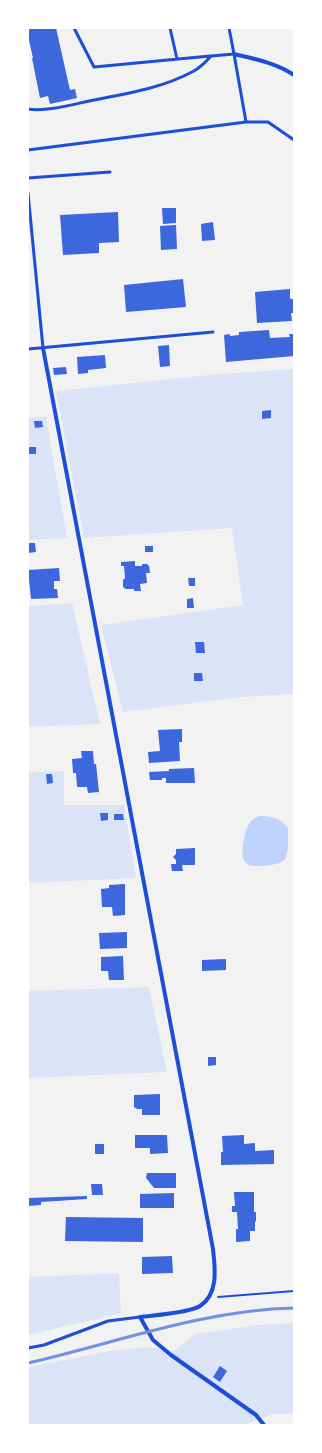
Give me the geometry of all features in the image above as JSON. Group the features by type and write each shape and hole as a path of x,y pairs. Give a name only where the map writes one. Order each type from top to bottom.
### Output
{"street":[{"path":"234,54 261,60 285,69 294,75"},
{"path":"43,348 216,1268 214,1285 209,1297 201,1306 191,1310 140,1317 153,1340 171,1355 256,1415 264,1425"}],"lane":[{"path":"74,28 94,67 234,54"},
{"path":"170,28 177,59"},
{"path":"229,28 246,122"},
{"path":"28,108 35,110 68,105 156,87 203,66 210,56"},
{"path":"28,150 246,122 268,122 294,140"},
{"path":"28,178 110,172"},
{"path":"28,193 43,348"},
{"path":"28,349 213,332"},
{"path":"28,1348 44,1345 108,1321 140,1317"}],"path":[{"path":"209,1297 294,1291"}],"shaded area":[{"path":"294,369 294,694 242,697 123,712 101,625 243,605 232,528 84,538 56,391 219,374"},
{"path":"46,417 67,538 28,540 28,418"},
{"path":"72,603 100,724 28,727 28,606"},
{"path":"64,771 64,805 124,805 136,878 28,883 28,772"},
{"path":"149,987 167,1072 28,1078 28,991"},
{"path":"119,1273 121,1313 28,1335 28,1277"},
{"path":"294,1323 294,1414 273,1414 247,1424 231,1425 28,1425 28,1367 110,1351 146,1347 174,1351 195,1334 257,1325"}],"water":[{"path":"259,816 275,818 288,827 288,848 285,860 279,863 261,866 251,866 246,863 242,848 243,842 251,821"}],"building":[{"path":"28,28 56,28 70,90 75,89 77,98 50,104 48,96 40,98 28,36"},
{"path":"162,208 176,208 176,223 163,224"},
{"path":"118,212 119,242 99,243 99,253 63,255 60,215"},
{"path":"213,222 215,240 202,241 201,224"},
{"path":"176,225 177,249 161,250 160,226"},
{"path":"183,279 186,307 126,312 124,285"},
{"path":"290,289 290,299 294,299 294,313 291,313 292,321 257,323 255,292"},
{"path":"269,330 270,338 290,337 289,334 294,334 294,356 226,362 224,335 239,335 239,332"},
{"path":"169,345 170,366 160,367 158,346"},
{"path":"105,355 106,368 88,370 88,373 78,374 77,357"},
{"path":"66,367 67,374 54,375 53,368"},
{"path":"271,410 271,418 262,419 262,411"},
{"path":"34,421 42,421 43,427 35,428"},
{"path":"28,447 36,447 36,454 28,454"},
{"path":"28,543 35,543 36,552 28,553"},
{"path":"145,546 153,546 153,552 145,552"},
{"path":"135,561 135,566 147,564 149,566 150,573 146,573 147,583 140,584 141,591 134,591 134,589 126,589 123,587 123,580 125,578 124,566 121,566 121,562"},
{"path":"59,568 60,581 54,581 54,589 57,589 58,598 31,599 28,570"},
{"path":"188,578 195,578 195,586 189,586"},
{"path":"193,598 194,608 187,608 187,599"},
{"path":"195,642 204,642 205,653 196,653"},
{"path":"194,673 202,673 203,681 194,681"},
{"path":"182,729 182,742 179,742 180,761 149,763 148,752 160,751 158,730"},
{"path":"81,751 93,751 99,792 88,793 87,787 77,787 76,773 73,773 72,759 82,758"},
{"path":"194,768 195,783 166,783 166,778 162,778 162,780 150,780 149,772 169,771 169,769"},
{"path":"46,774 52,774 53,783 47,784"},
{"path":"100,813 108,813 108,820 101,821"},
{"path":"114,814 123,814 124,820 114,820"},
{"path":"195,848 195,865 182,865 183,871 172,871 171,864 176,864 176,860 173,857 176,854 176,849"},
{"path":"125,884 125,915 113,916 112,907 102,907 101,889 109,888 109,885"},
{"path":"127,932 127,948 100,949 99,933"},
{"path":"123,956 124,980 109,980 108,971 101,971 101,957"},
{"path":"226,959 226,970 202,971 202,960"},
{"path":"208,1057 216,1057 216,1065 208,1066"},
{"path":"160,1094 160,1115 142,1115 142,1109 137,1109 134,1107 134,1095"},
{"path":"135,1135 167,1135 168,1153 150,1154 150,1148 135,1148"},
{"path":"244,1135 244,1144 255,1143 255,1151 274,1150 274,1164 221,1165 221,1152 223,1152 222,1136"},
{"path":"95,1144 104,1144 104,1154 95,1154"},
{"path":"147,1173 176,1173 176,1188 154,1188 146,1178"},
{"path":"91,1184 102,1184 103,1195 92,1195"},
{"path":"234,1192 254,1192 254,1212 256,1212 256,1221 255,1231 250,1231 250,1241 236,1242 236,1229 238,1229 237,1212 232,1212 232,1206 235,1206"},
{"path":"174,1193 174,1208 140,1208 140,1194"},
{"path":"87,1196 87,1199 41,1202 41,1205 28,1206 28,1198"},
{"path":"66,1217 143,1218 143,1242 65,1241"},
{"path":"172,1256 173,1273 142,1274 142,1257"},
{"path":"220,1366 227,1371 220,1382 213,1377"}],"railway":[{"path":"28,1363 193,1321 260,1310 294,1308"}]}
